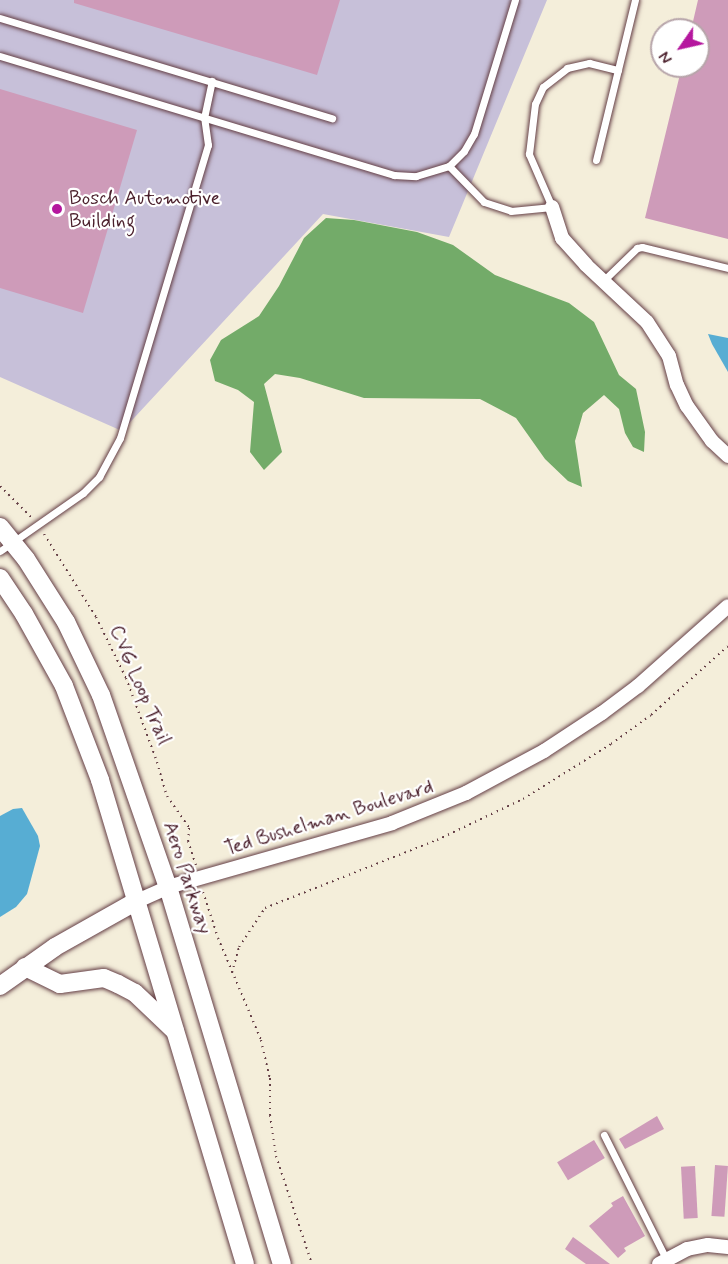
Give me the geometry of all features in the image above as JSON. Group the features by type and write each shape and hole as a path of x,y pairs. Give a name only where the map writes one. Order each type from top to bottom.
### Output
{"main road":[{"name":"Aero Parkway","path":"0,527 6,547 66,622 101,696 168,887 282,1264"},
{"path":"0,578 43,647 79,722 100,780 245,1264"},
{"path":"0,986 26,967 135,902"},
{"path":"26,967 60,984 104,978 135,993 176,1032"}],"street":[{"path":"552,207 562,238 633,305 653,329 669,356 677,385 687,406 712,441 728,456"},
{"name":"Ted Bushelman Boulevard","path":"135,902 168,887 392,823 466,793 544,751 638,687 728,606"},
{"path":"662,1261 687,1249 708,1245 728,1247"}],"lane":[{"path":"0,56 394,175 416,176 449,166 464,151 474,134 515,0"},
{"path":"596,160 636,0"},
{"path":"0,18 332,118"},
{"path":"449,166 484,202 511,212 552,207 529,154 535,104 543,87 567,68 589,63 618,70"},
{"path":"6,547 83,493 99,477 120,438 208,145 204,118 212,81"},
{"path":"604,280 637,248 642,247 728,268"},
{"path":"604,1135 662,1261"}],"path":[{"path":"0,486 25,509"},
{"name":"CVG Loop Trail","path":"51,544 96,617 126,678 158,762 167,796 189,828 188,841"},
{"path":"232,973 239,947 265,908 437,840 523,799 571,770 643,721 728,646"},
{"path":"218,938 261,1040 270,1078 270,1115 276,1156 312,1264"}],"shaded area":[{"path":"0,0 547,0 449,237 323,214 122,431 0,377"}],"green space":[{"path":"326,218 354,220 417,232 453,245 495,275 569,303 594,322 619,375 636,389 645,432 644,452 633,447 625,433 619,409 604,395 583,413 575,441 582,487 568,481 545,459 516,418 480,399 364,398 300,378 275,374 264,384 282,452 264,470 250,452 254,402 238,390 215,381 210,360 221,340 259,316 279,286 304,238"}],"water":[{"path":"708,334 728,338 728,372 712,344"},
{"path":"22,808 38,836 40,846 27,894 16,907 0,917 0,816 13,809"}],"building":[{"path":"74,0 340,0 317,75 74,3"},
{"path":"698,0 728,0 728,239 645,218 679,78 710,78 710,18 694,18"},
{"name":"Bosch Automotive Building","path":"0,89 137,130 83,313 0,288"},
{"path":"657,1116 664,1129 625,1149 619,1139"},
{"path":"594,1140 605,1158 568,1180 557,1162"},
{"path":"715,1165 728,1166 724,1217 711,1216"},
{"path":"695,1166 698,1218 684,1219 681,1167"},
{"path":"623,1196 645,1236 624,1248 626,1251 618,1258 589,1226 613,1206 611,1203"},
{"path":"573,1237 610,1264 586,1264 565,1249"}],"place":[{"name":"Bosch Automotive Building","path":"57,209"}]}
